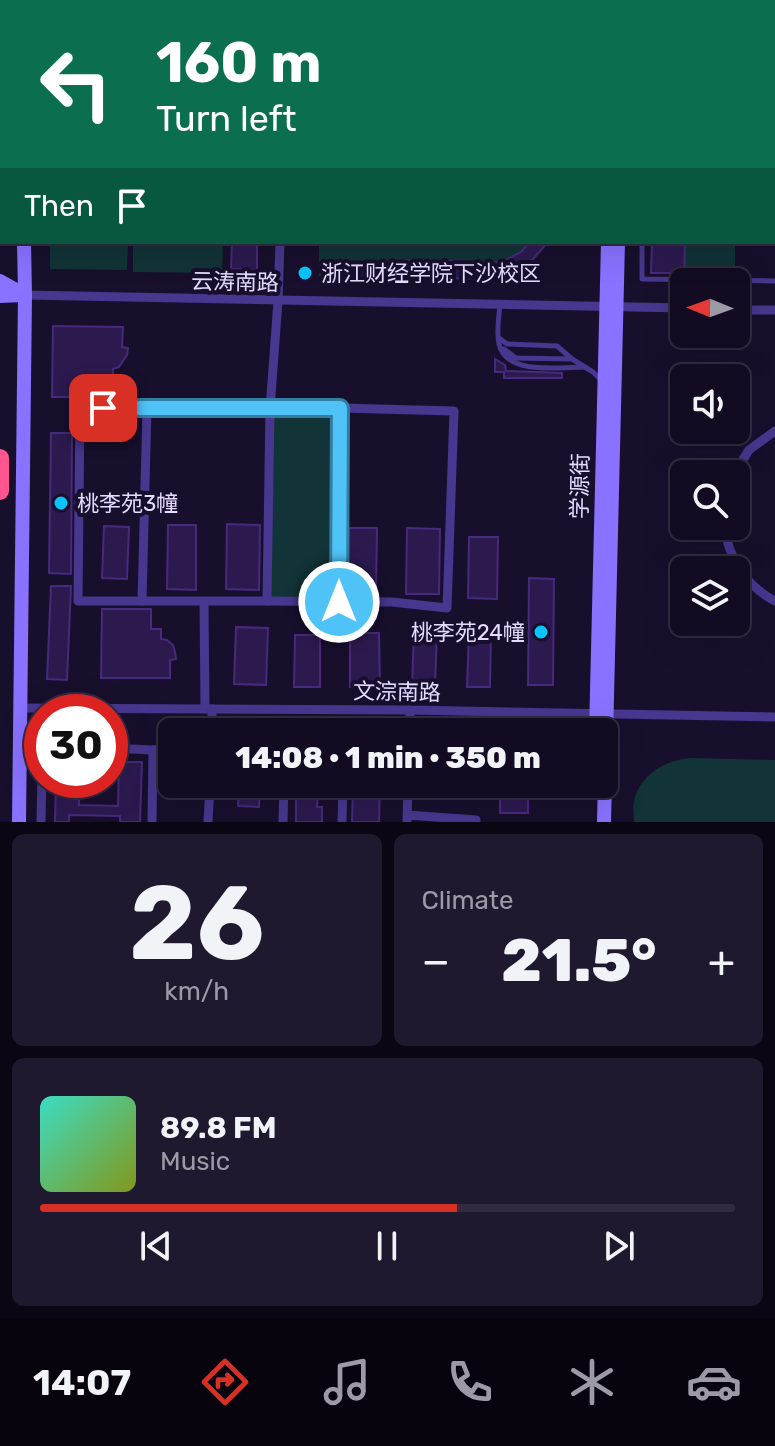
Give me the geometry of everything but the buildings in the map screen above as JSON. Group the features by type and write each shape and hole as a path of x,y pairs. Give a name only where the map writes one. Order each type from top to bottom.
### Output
{"highway":[{"path":"0,458 0,491"}],"main road":[{"path":"19,822 24,244"},
{"name":"学源街","path":"600,718 605,390 612,307 608,244"},
{"path":"604,822 602,713 612,307 618,244"},
{"path":"0,281 25,295"},
{"path":"0,296 25,295"},
{"path":"595,798 595,822"}],"street":[{"path":"267,601 270,409 280,244"},
{"name":"云涛南路","path":"25,295 670,308"},
{"path":"750,310 775,310"},
{"path":"80,407 147,408 454,411 447,608 392,602 78,601 80,407"},
{"path":"142,601 147,408"},
{"path":"339,602 340,408"},
{"path":"743,460 749,450 775,431"},
{"path":"726,540 739,569 766,597 775,601"},
{"path":"204,601 210,718"},
{"name":"文淙南路","path":"19,708 410,710 775,717"},
{"path":"410,710 410,718"},
{"path":"128,749 158,749"},
{"path":"152,822 153,750"},
{"path":"41,822 42,798"},
{"path":"208,822 209,798"},
{"path":"283,822 284,798"},
{"path":"342,822 343,798"},
{"path":"408,798 408,819 476,822"}],"lane":[{"path":"642,244 642,279 775,281"},
{"path":"500,305 499,344 511,363 522,366 585,367"},
{"path":"498,337 504,351 516,358 572,359"},
{"path":"498,337 507,344 557,346 599,378 605,390"}],"green space":[{"path":"50,244 128,244 127,270 50,269"},
{"path":"133,244 223,244 222,273 133,272"},
{"path":"319,244 547,244 522,267 487,279 319,276"},
{"path":"685,244 735,244 735,268 684,268"},
{"path":"272,412 336,413 335,598 271,598"},
{"path":"691,758 775,760 775,822 634,822 633,807 637,792 647,777 672,762"}],"place":[{"name":"浙江财经学院下沙校区","path":"305,273"},
{"name":"桃李苑3幢","path":"61,503"},
{"name":"桃李苑24幢","path":"541,632"}],"route":[{"path":"103,408 340,408 339,602"}]}
